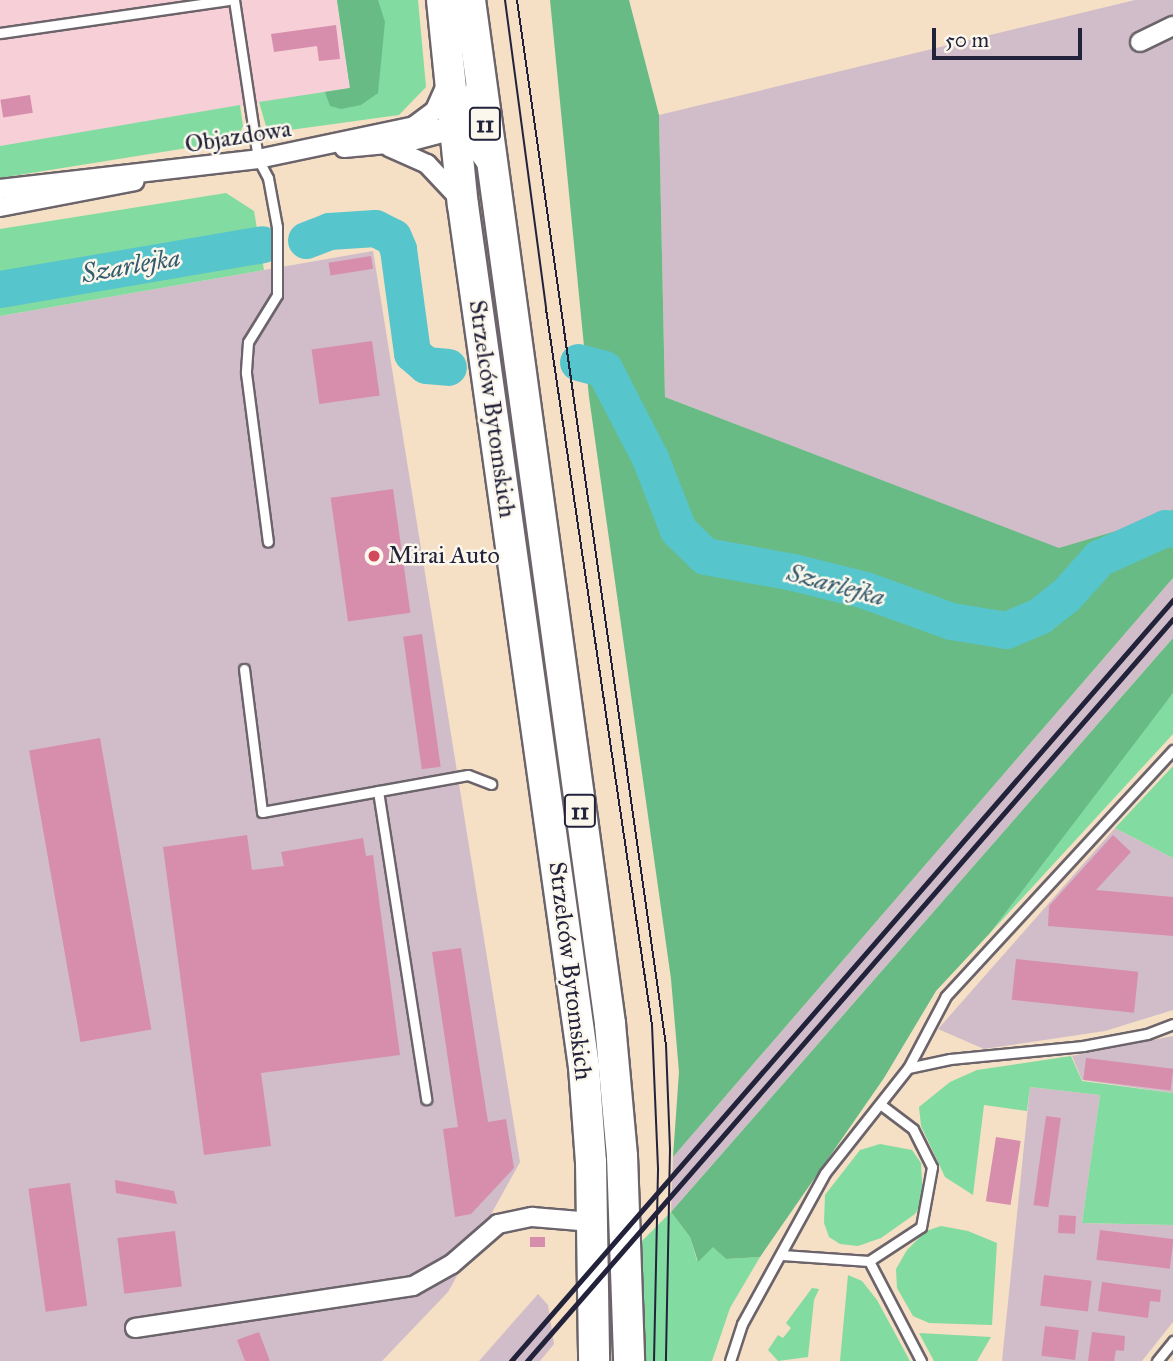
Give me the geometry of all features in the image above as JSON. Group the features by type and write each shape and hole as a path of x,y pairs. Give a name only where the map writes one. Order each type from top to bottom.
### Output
{"highway":[{"name":"Strzelców Bytomskich","path":"442,0 493,179"},
{"name":"Strzelców Bytomskich","path":"470,0 464,70 454,130 582,1054 592,1222 594,1361"},
{"name":"11","path":"493,179 610,1024 622,1156 629,1361"}],"street":[{"path":"1140,42 1173,26"},
{"path":"414,126 435,110 464,70"},
{"name":"Objazdowa","path":"0,189 172,172 258,159 316,150 362,135 414,126 454,130"},
{"path":"316,150 382,145 454,130 480,154 493,179"},
{"path":"382,145 427,164 463,205"},
{"path":"0,207 172,172"},
{"path":"135,1328 413,1286 452,1264 498,1224 532,1217 592,1222"}],"lane":[{"path":"0,33 228,0"},
{"path":"234,0 258,159 268,178 277,227 277,295 248,342 246,373 268,542"},
{"path":"244,669 262,812 468,775 491,784"},
{"path":"730,1361 742,1324 825,1173 908,1068 946,996 1173,750"},
{"path":"378,791 426,1099"},
{"path":"908,1068 950,1059 1083,1046 1147,1034 1173,1024"},
{"path":"782,1255 869,1261 921,1227 932,1167 913,1129 880,1104"},
{"path":"869,1261 921,1361"},
{"path":"1157,1361 1173,1341"}],"shaded area":[{"path":"0,0 337,0 350,88 0,146"},
{"path":"1135,0 1173,0 1173,509 1163,517 1059,549 665,397 659,115"},
{"path":"373,251 520,1162 448,1292 382,1361 0,1361 0,316"},
{"path":"1173,578 1173,638 671,1212 673,1157"},
{"path":"1115,828 1173,858 1173,1010 1105,1031 984,1049 938,1029"},
{"path":"1173,1036 1173,1093 1082,1080 1072,1056"},
{"path":"1030,1087 1100,1095 1082,1223 1173,1225 1173,1322 1142,1361 1002,1361"},
{"path":"538,1294 548,1305 554,1344 540,1361 479,1361"}],"green space":[{"path":"337,0 418,0 426,87 399,115 268,133 259,102 350,88"},
{"path":"337,0 378,0 385,22 378,93 361,105 341,109 330,106 325,92 350,88"},
{"path":"550,0 629,0 659,115 665,397 1059,548 1163,517 1173,509 1173,578 673,1157 679,1072 671,979 589,397"},
{"path":"240,105 243,126 237,140 0,178 0,146"},
{"path":"226,193 254,211 264,270 0,316 0,229"},
{"path":"1173,638 1173,693 990,933 936,991 884,1078 760,1257 726,1259 713,1247 698,1262 690,1237 671,1212"},
{"path":"1173,693 1173,734 990,933 1079,811"},
{"path":"1173,766 1173,858 1115,828"},
{"path":"1071,1056 1082,1081 1173,1093 1173,1225 1082,1223 1100,1095 1030,1087 1027,1111 984,1105 973,1195 945,1177 921,1126 919,1107 950,1082 977,1070"},
{"path":"880,1144 912,1150 921,1163 923,1200 915,1214 881,1238 858,1246 840,1244 829,1237 824,1223 825,1195 860,1150"},
{"path":"671,1212 690,1237 697,1261 713,1246 726,1259 760,1257 730,1308 712,1361 636,1361 635,1248"},
{"path":"941,1226 968,1231 997,1243 992,1325 929,1323 913,1316 897,1288 896,1269 907,1250 926,1231"},
{"path":"848,1275 862,1281 877,1300 910,1361 840,1361"},
{"path":"812,1288 819,1289 814,1300 808,1357 778,1361 768,1350 778,1335 783,1338 791,1328 786,1323"},
{"path":"919,1333 991,1337 977,1361 934,1361"}],"building":[{"path":"336,25 340,59 319,61 317,46 274,52 271,34"},
{"path":"30,95 33,113 3,117 0,100"},
{"path":"371,256 373,269 331,276 329,263"},
{"path":"372,341 380,395 319,404 312,349"},
{"path":"393,489 410,613 348,622 331,498"},
{"path":"422,634 441,767 422,769 403,637"},
{"path":"100,738 151,1030 80,1042 29,751"},
{"path":"247,835 252,870 284,866 281,852 363,838 366,856 373,855 400,1055 261,1073 271,1146 204,1155 163,847"},
{"path":"1113,835 1131,852 1096,890 1173,897 1173,936 1048,926 1049,906"},
{"path":"461,948 488,1122 506,1119 514,1168 471,1214 455,1217 443,1129 458,1127 432,952"},
{"path":"1016,959 1138,972 1134,1013 1012,1000"},
{"path":"1086,1058 1173,1069 1171,1091 1083,1080"},
{"path":"1046,1116 1061,1118 1048,1207 1033,1205"},
{"path":"996,1137 1021,1141 1011,1205 986,1201"},
{"path":"115,1180 174,1191 177,1204 116,1193"},
{"path":"70,1183 87,1306 46,1312 28,1189"},
{"path":"1059,1215 1076,1216 1075,1234 1058,1233"},
{"path":"1100,1230 1173,1239 1170,1269 1096,1260"},
{"path":"175,1231 182,1287 124,1294 117,1238"},
{"path":"530,1237 545,1237 545,1247 530,1247"},
{"path":"1044,1275 1092,1281 1088,1312 1040,1306"},
{"path":"1102,1282 1161,1290 1160,1302 1150,1301 1148,1318 1098,1311"},
{"path":"1045,1326 1079,1330 1075,1360 1041,1356"},
{"path":"259,1332 270,1361 245,1361 237,1340"},
{"path":"1092,1332 1125,1336 1124,1351 1116,1350 1114,1361 1088,1361"}],"waterway":[{"name":"Szarlejka","path":"306,240 329,231 375,228 393,237 398,249 412,353 426,365 448,367"},
{"name":"Szarlejka","path":"0,289 262,244"},
{"name":"Szarlejka","path":"578,362 604,369 650,458 678,530 705,556 793,572 865,590 951,621 1006,630 1039,616 1065,596 1099,558 1165,528 1173,529"}],"tram line":[{"path":"505,0 546,309 652,1025 658,1170 654,1361"},
{"path":"517,0 666,1045 670,1149 666,1361"}],"railway":[{"path":"511,1361 1173,600"},
{"path":"527,1361 1173,619"}],"place":[{"name":"Mirai Auto","path":"374,556"}]}
